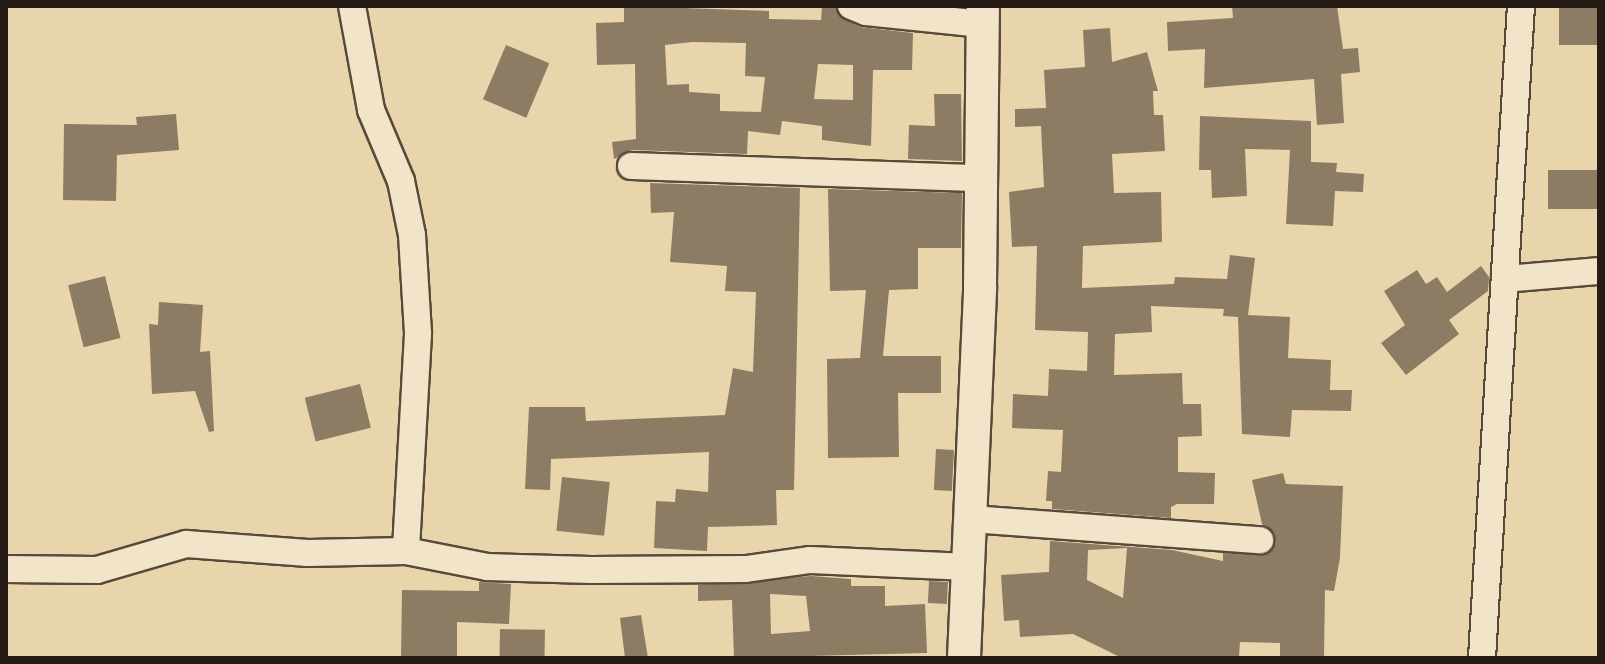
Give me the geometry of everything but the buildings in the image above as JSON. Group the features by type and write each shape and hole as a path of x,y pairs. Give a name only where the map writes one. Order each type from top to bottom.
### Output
{"street":[{"path":"352,6 371,110 401,181 412,235 418,334 406,551"},
{"path":"851,6 866,12 982,15 981,178 964,658"},
{"path":"1482,658 1521,6"},
{"path":"631,166 981,178"},
{"path":"1505,279 1599,271"},
{"path":"971,519 1260,540"},
{"path":"6,569 97,570 186,544 308,553 406,551 487,567 746,569 810,560 969,567"}]}
